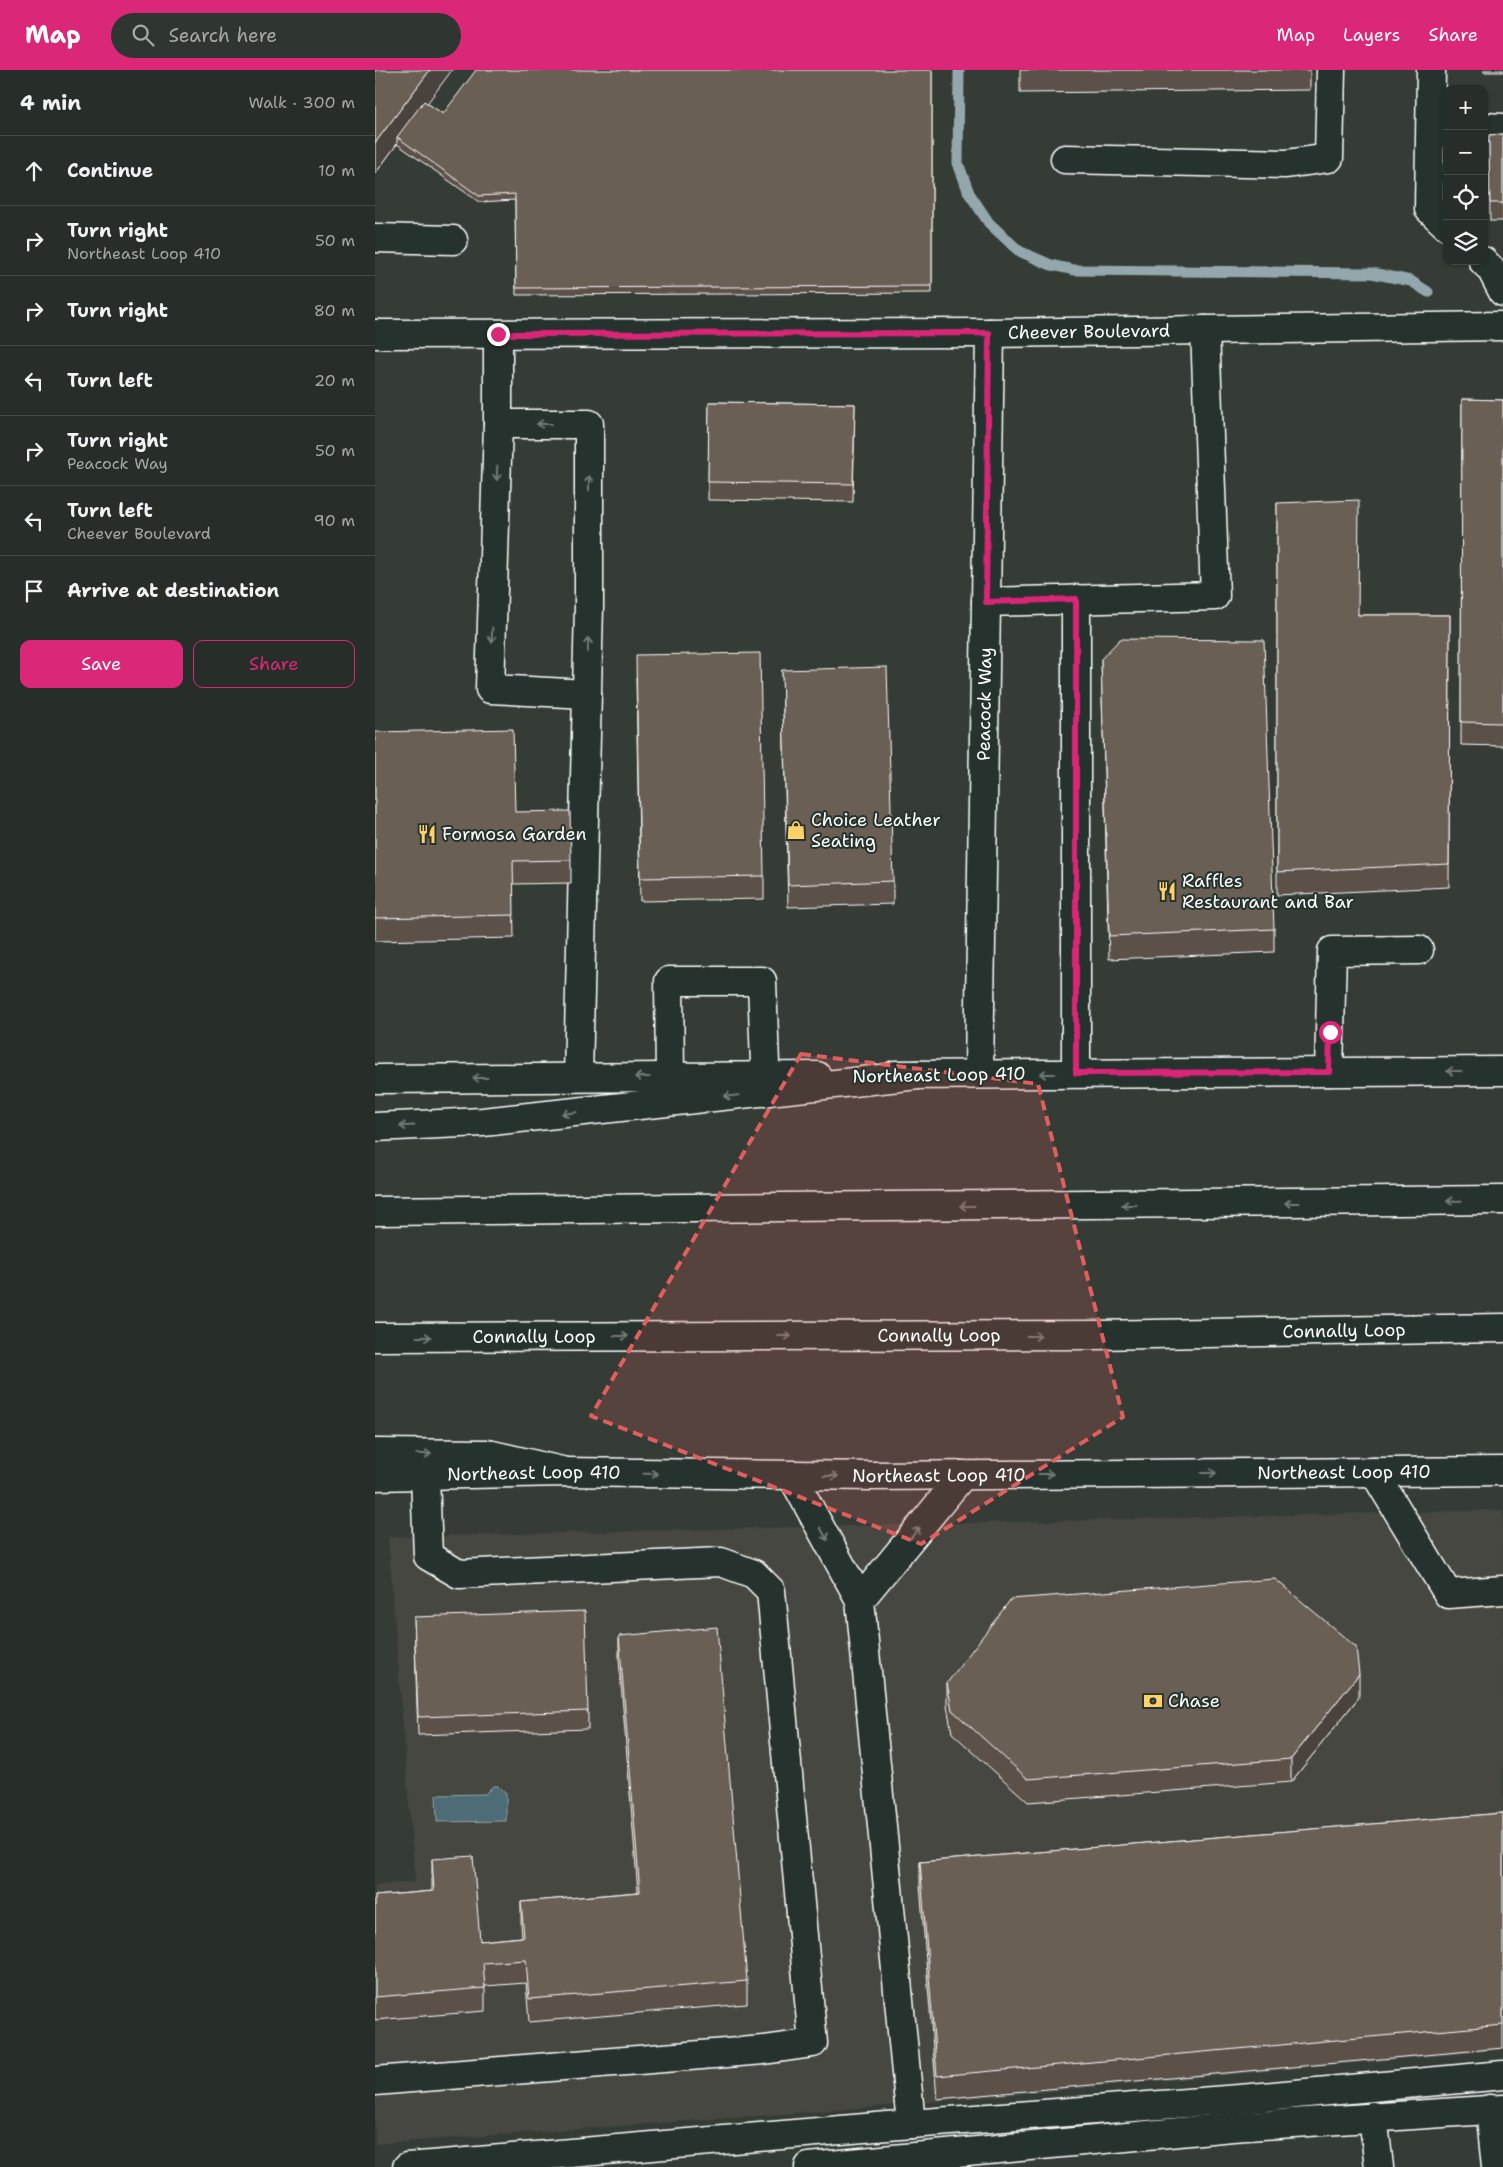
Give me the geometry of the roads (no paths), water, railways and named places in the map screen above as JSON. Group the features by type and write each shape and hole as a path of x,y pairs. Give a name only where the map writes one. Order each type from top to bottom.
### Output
{"main road":[{"path":"1065,159 1286,164 1329,158 1331,70"},
{"path":"1431,70 1438,127 1429,208 1443,222"},
{"path":"1488,127 1503,128"},
{"path":"375,238 453,240"},
{"path":"1487,265 1503,292"},
{"name":"Cheever Boulevard","path":"375,334 989,333 1503,326"},
{"path":"986,602 1215,596 1205,330"},
{"name":"Peacock Way","path":"979,1074 989,333"},
{"path":"498,334 498,424 490,689 587,694"},
{"path":"498,424 589,424 587,694 578,1077"},
{"path":"1076,599 1076,1073"},
{"path":"1329,1072 1332,951 1419,950"},
{"path":"670,1076 669,981 762,981 766,1084"},
{"name":"Northeast Loop 410","path":"766,1084 918,1075 1503,1071"},
{"path":"375,1078 670,1076 766,1084"},
{"path":"375,1127 483,1122 766,1084"},
{"path":"375,1211 1503,1200"},
{"name":"Connally Loop","path":"375,1337 1095,1335 1503,1328"},
{"path":"375,1453 488,1454 566,1472"},
{"name":"Northeast Loop 410","path":"375,1476 566,1472 792,1476 1503,1471"},
{"path":"1374,1472 1448,1594 1503,1590"},
{"path":"860,1600 963,1475"},
{"path":"375,2081 764,2050 813,2043 771,1591 754,1574 721,1562 459,1574 428,1556 425,1476"},
{"path":"792,1476 860,1600 911,2124"},
{"path":"407,2167 911,2124 1252,2098 1503,2075"},
{"path":"809,2167 1232,2127 1497,2109 1496,2167"},
{"path":"1373,2116 1379,2167"}],"water":[{"path":"493,1786 498,1786 506,1794 506,1821 437,1822 436,1795 485,1794"}],"waterway":[{"path":"959,70 958,163 969,193 989,223 1019,251 1051,265 1074,270 1372,273 1411,281 1428,292"}],"place":[{"name":"Choice Leather Seating","path":"796,830"},
{"name":"Formosa Garden","path":"427,834"},
{"name":"Raffles Restaurant and Bar","path":"1167,891"},
{"name":"Chase","path":"1153,1701"}]}
